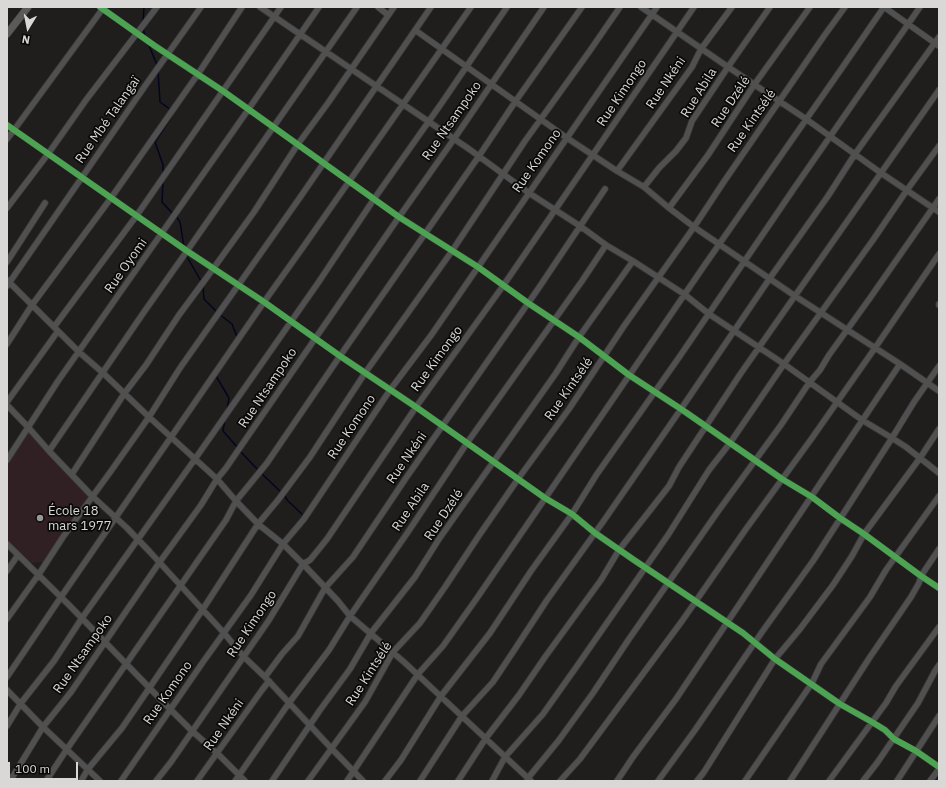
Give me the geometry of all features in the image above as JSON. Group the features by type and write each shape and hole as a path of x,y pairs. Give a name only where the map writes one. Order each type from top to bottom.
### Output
{"main road":[{"path":"7,34 28,7"}],"street":[{"path":"7,208 48,154 86,100 157,7"},
{"name":"Rue Mbé Talangaï","path":"8,282 201,7"},
{"path":"7,344 32,305 111,198 198,74 242,7"},
{"path":"260,7 479,156 529,193 606,245 684,294 709,314 784,364 862,420 892,438 939,473"},
{"path":"7,402 56,329 281,7"},
{"name":"Rue Oyomi","path":"7,460 50,392 248,110 318,7"},
{"path":"49,451 102,372 357,7"},
{"path":"378,7 388,14"},
{"path":"72,474 124,394 254,212 298,144 394,7"},
{"path":"7,619 63,537 149,417 180,368 324,163 431,7"},
{"path":"7,677 264,302 471,7"},
{"path":"7,726 21,703 54,661 82,618 318,283 374,199 507,7"},
{"name":"Rue Ntsampoko","path":"10,781 43,727 71,692 544,7"},
{"path":"46,781 226,520 236,501 268,463 340,356 582,7"},
{"path":"81,781 88,769 122,728 203,609 258,524 310,457 365,373 452,251 525,141 620,7"},
{"path":"641,7 806,119 881,174 939,212"},
{"name":"Rue Komono","path":"121,781 251,595 283,544 304,519 390,390 432,334 657,7"},
{"name":"Rue Kimongo","path":"156,781 171,762 269,620 303,564 310,560 326,539 416,407 503,286 694,7"},
{"name":"Rue Nkéni","path":"617,171 692,67 701,49 732,7"},
{"name":"Rue Abila","path":"644,187 686,138 692,121 770,7"},
{"name":"Rue Dzélé","path":"669,208 708,155 754,85 810,7"},
{"name":"Rue Kintsélé","path":"308,781 365,702 393,652 420,623 845,7"},
{"path":"347,781 418,674 443,646 684,294 884,7 937,45"},
{"path":"385,781 401,760 441,696 490,633 531,571 572,514 597,474 920,7"},
{"path":"7,139 102,8 223,91 374,199 579,337 629,375 682,409 782,479 812,497 921,576 937,586 939,578"},
{"path":"415,30 441,50 567,138 644,187 694,227 939,391"},
{"path":"420,781 462,716 493,682 547,600 682,409 855,154 937,45 939,36"},
{"path":"458,781 486,738 519,695 601,580 619,550 669,486 679,467 759,348 939,90"},
{"path":"7,125 213,269 239,285 416,407 545,498 572,514 594,533 668,584 727,622 840,704 885,730 894,739 916,751 939,768 930,781"},
{"path":"492,781 505,757 543,714 668,535 709,470 730,443 820,312 939,146"},
{"name":"Rue Nkéni","path":"197,781 262,690 279,658 298,636 325,588 353,557 406,478 528,304 605,189"},
{"path":"8,282 79,352 217,479 258,524 283,544 303,564 350,616 418,674 528,780 593,693 939,199"},
{"path":"7,262 45,203"},
{"name":"Rue Abila","path":"234,781 289,703 329,650 350,616 410,530 467,443 606,245"},
{"path":"560,781 580,759 668,640 812,438 939,254"},
{"name":"Rue Dzélé","path":"272,781 350,669 371,634 415,577 556,373 579,337 633,261"},
{"path":"617,781 718,638 727,622 900,364"},
{"path":"658,781 813,561 910,408 939,366"},
{"path":"7,405 92,496 127,528 203,609 244,656 363,781"},
{"path":"697,781 776,659 833,586 864,534 920,458 939,429"},
{"path":"745,781 812,683 821,664 870,597 939,496"},
{"path":"7,544 82,618 192,731 245,781"},
{"path":"790,781 911,597 919,583 921,576 939,549"},
{"path":"7,570 18,555"},
{"path":"829,781 939,627"},
{"path":"863,781 918,703 939,665"},
{"path":"7,690 43,727 100,781"},
{"path":"897,781 939,716"}],"shaded area":[{"name":"École 18 mars 1977","path":"29,431 89,496 44,562 31,563 7,540 7,464"}],"waterway":[{"path":"143,22 144,7"},
{"path":"143,28 145,36"},
{"path":"148,43 157,65"},
{"path":"158,71 160,102 171,110"},
{"path":"163,175 163,165 155,142 172,116"},
{"path":"163,182 162,202 173,214"},
{"path":"176,216 180,222 184,247"},
{"path":"186,255 201,281"},
{"path":"203,286 204,299 232,324 237,337"},
{"path":"216,376 229,398 227,410"},
{"path":"225,419 223,431 238,448"},
{"path":"240,451 258,470"},
{"path":"261,473 281,492"},
{"path":"284,495 288,501 303,515"}],"cycle path":[{"path":"100,7 223,91 399,217 478,267 579,337 629,375 782,479 812,497 939,588"},
{"path":"7,125 187,251 264,302 340,356 416,407 545,498 572,514 595,533 743,633 775,659 840,704 885,730 894,739 916,751 939,767"}],"place":[{"name":"École 18 mars 1977","path":"40,518"}]}
